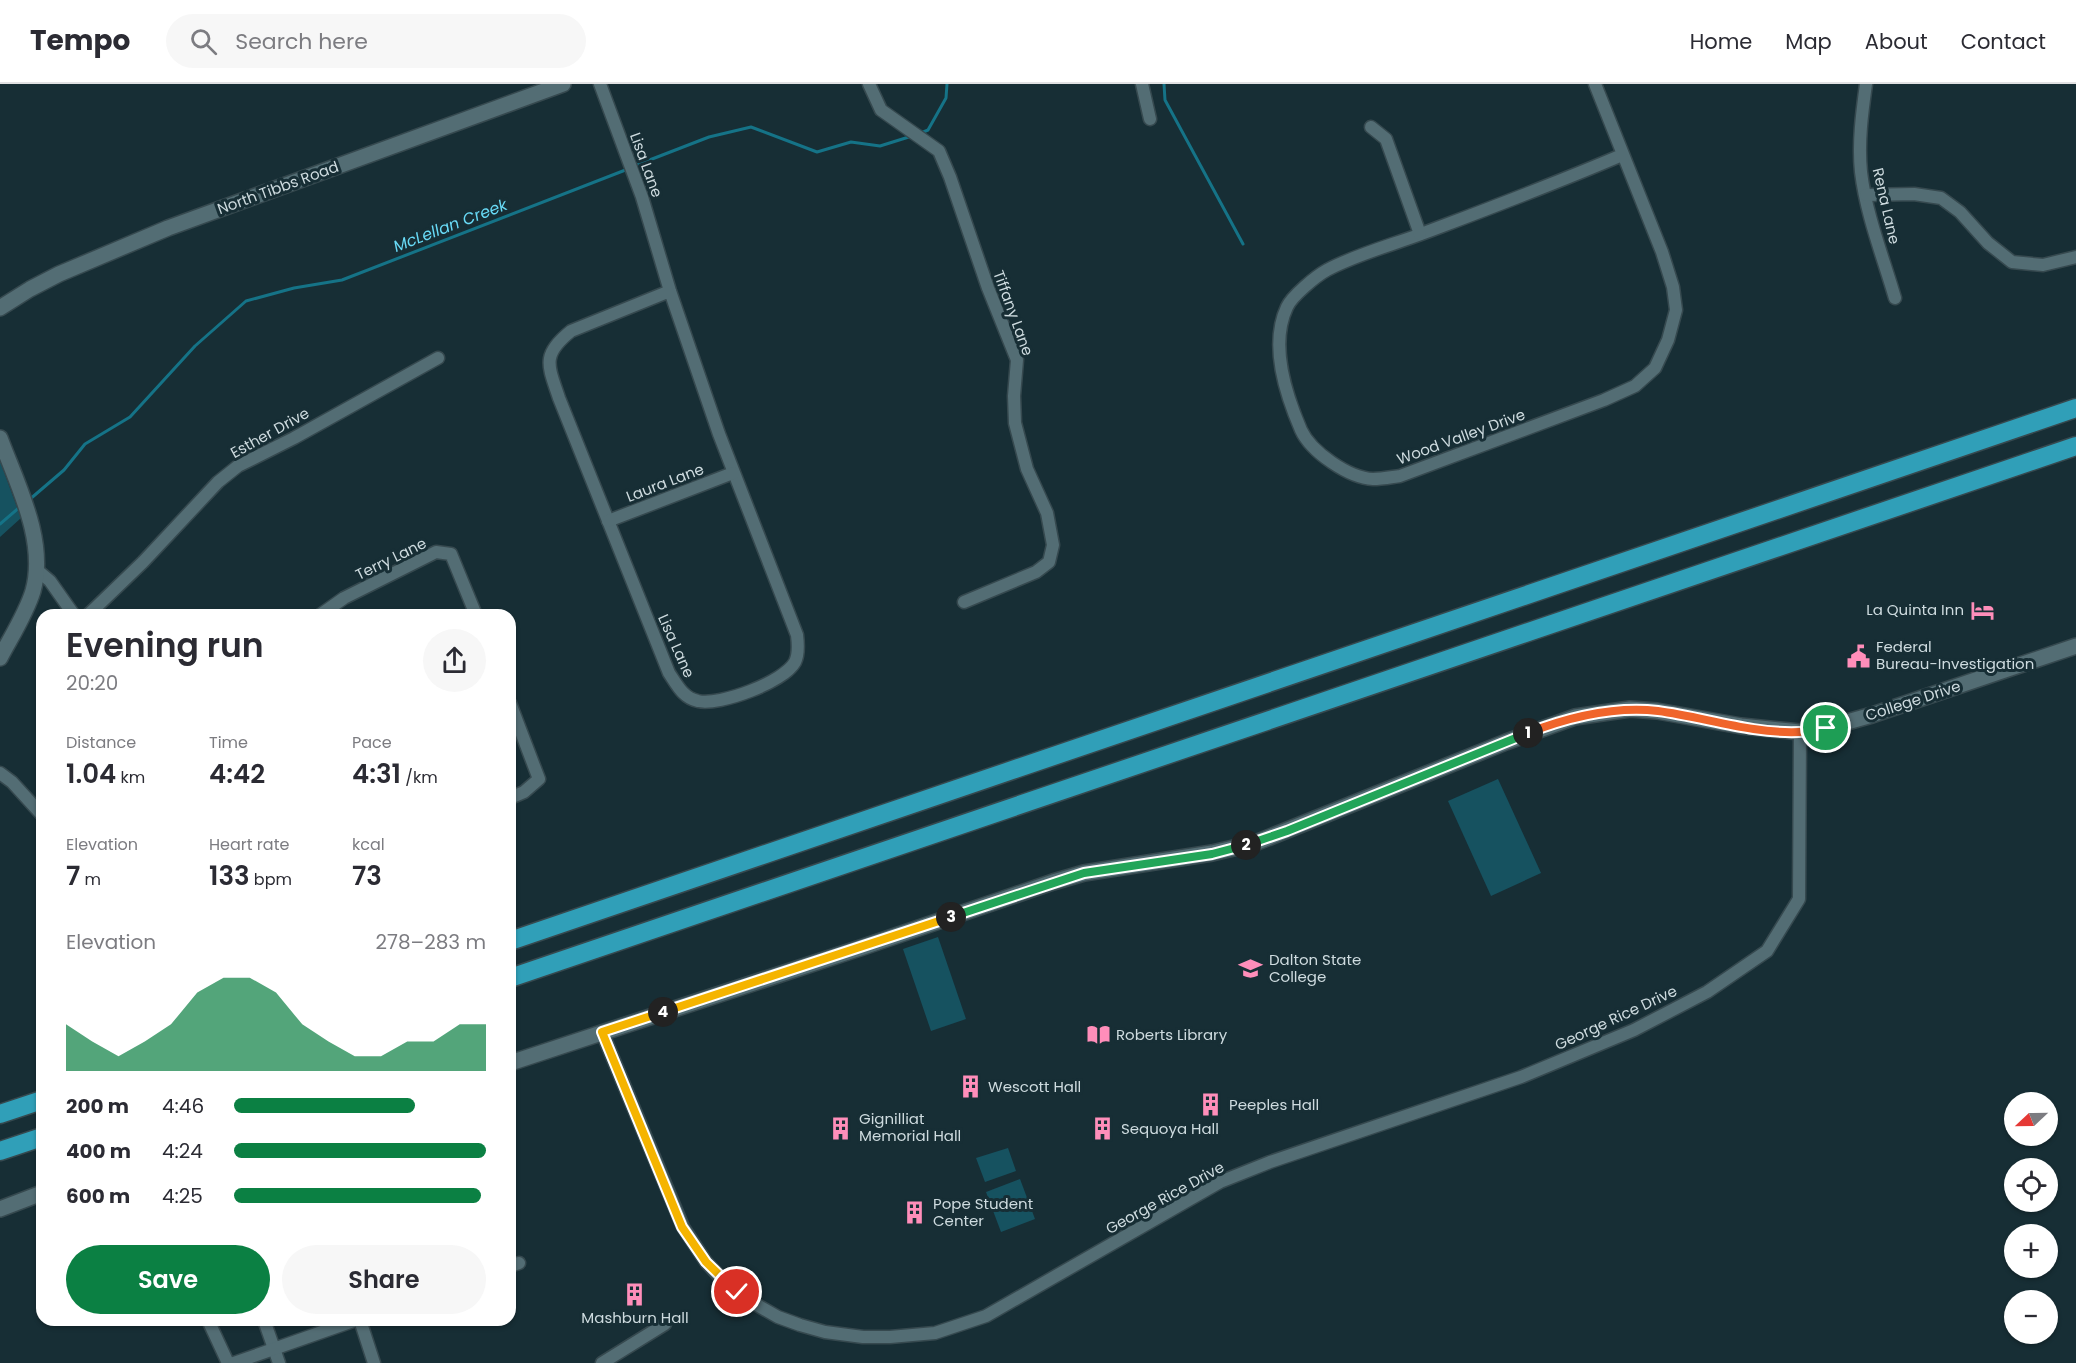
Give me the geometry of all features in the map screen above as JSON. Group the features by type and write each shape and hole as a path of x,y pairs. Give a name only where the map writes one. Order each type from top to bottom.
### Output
{"highway":[{"path":"516,939 2076,408"},
{"path":"516,976 2076,446"},
{"path":"0,1114 36,1102"},
{"path":"0,1151 36,1139"}],"street":[{"name":"North Tibbs Road","path":"0,308 59,274 168,228 562,84"},
{"name":"Lisa Lane","path":"600,84 642,197 670,291 733,473 797,635 798,649 795,662 783,675 764,685 713,702 696,701 682,694 669,673 559,398 549,367 552,350 571,331 670,291"},
{"name":"Tiffany Lane","path":"869,84 881,110 939,151 950,177 988,288 1017,360 1014,396 1015,423 1027,469 1047,513 1053,545 1049,562 1036,572 964,602"},
{"path":"1142,84 1150,119"},
{"name":"Wood Valley Drive","path":"1595,84 1662,252 1673,287 1676,310 1668,340 1655,368 1635,386 1604,400 1400,476 1373,479 1353,475 1318,452 1304,437 1292,408 1279,354 1287,306 1302,290 1326,271 1371,252 1622,155"},
{"name":"Rena Lane","path":"1866,84 1861,120 1861,171 1895,297"},
{"path":"1371,127 1386,139 1420,234"},
{"path":"1866,195 1914,194 1941,198 1960,212 1988,243 2013,262 2043,265 2076,257"},
{"name":"Esther Drive","path":"94,609 143,562 203,498 238,466 294,438 438,358"},
{"path":"0,438 33,528 37,570 33,592 0,658"},
{"name":"Laura Lane","path":"608,521 733,473"},
{"name":"Terry Lane","path":"328,609 344,598 436,552 451,554 474,609"},
{"path":"37,570 50,581 70,609"},
{"name":"College Drive","path":"516,1061 1053,882 1084,873 1212,854 1255,843 1506,742 1575,717 1630,710 1657,711 1741,726 1800,732 1826,728 1872,715 2076,646"},
{"path":"516,719 539,779 524,792 516,795"},
{"name":"George Rice Drive","path":"602,1032 682,1227 706,1262 722,1279 757,1305 778,1317 825,1332 863,1337 935,1333 986,1316 1221,1182 1270,1162 1521,1077 1634,1030 1707,992 1767,951 1799,899 1800,732"},
{"path":"0,773 12,782 36,808"},
{"path":"0,1209 36,1195"},
{"path":"602,1363 665,1324"},
{"path":"211,1326 228,1363"},
{"path":"266,1326 279,1363"},
{"path":"234,1363 341,1326"},
{"path":"360,1326 374,1363"}],"shaded area":[{"path":"0,461 21,518 0,537"},
{"path":"1498,779 1541,873 1491,896 1448,801"},
{"path":"938,937 966,1019 931,1031 903,949"},
{"path":"1008,1148 1016,1171 985,1182 976,1158"},
{"path":"1020,1179 1035,1219 1001,1232 986,1192"}],"waterway":[{"name":"McLellan Creek","path":"921,133 928,130 946,98 947,84"},
{"path":"1164,84 1165,100 1243,244"},
{"name":"McLellan Creek","path":"634,166 709,137 751,127 817,152 851,142 880,146 912,136"},
{"name":"McLellan Creek","path":"29,500 64,470 85,444 130,417 195,346 246,301 294,288 342,280 628,169"},
{"name":"McLellan Creek","path":"0,524 21,506"}],"place":[{"name":"La Quinta Inn","path":"1982,610"},
{"name":"Federal Bureau-Investigation","path":"1858,656"},
{"name":"Dalton State College","path":"1251,969"},
{"name":"Roberts Library","path":"1098,1035"},
{"name":"Wescott Hall","path":"970,1087"},
{"name":"Peeples Hall","path":"1211,1105"},
{"name":"Gignilliat Memorial Hall","path":"841,1128"},
{"name":"Sequoya Hall","path":"1103,1129"},
{"name":"Pope Student Center","path":"915,1213"},
{"name":"Mashburn Hall","path":"635,1294"}],"route":[{"path":"737,1292 706,1262 682,1227 602,1032 1084,873 1212,854 1255,843 1506,742 1575,717 1630,710 1657,711 1776,731 1800,732 1826,728"}]}
